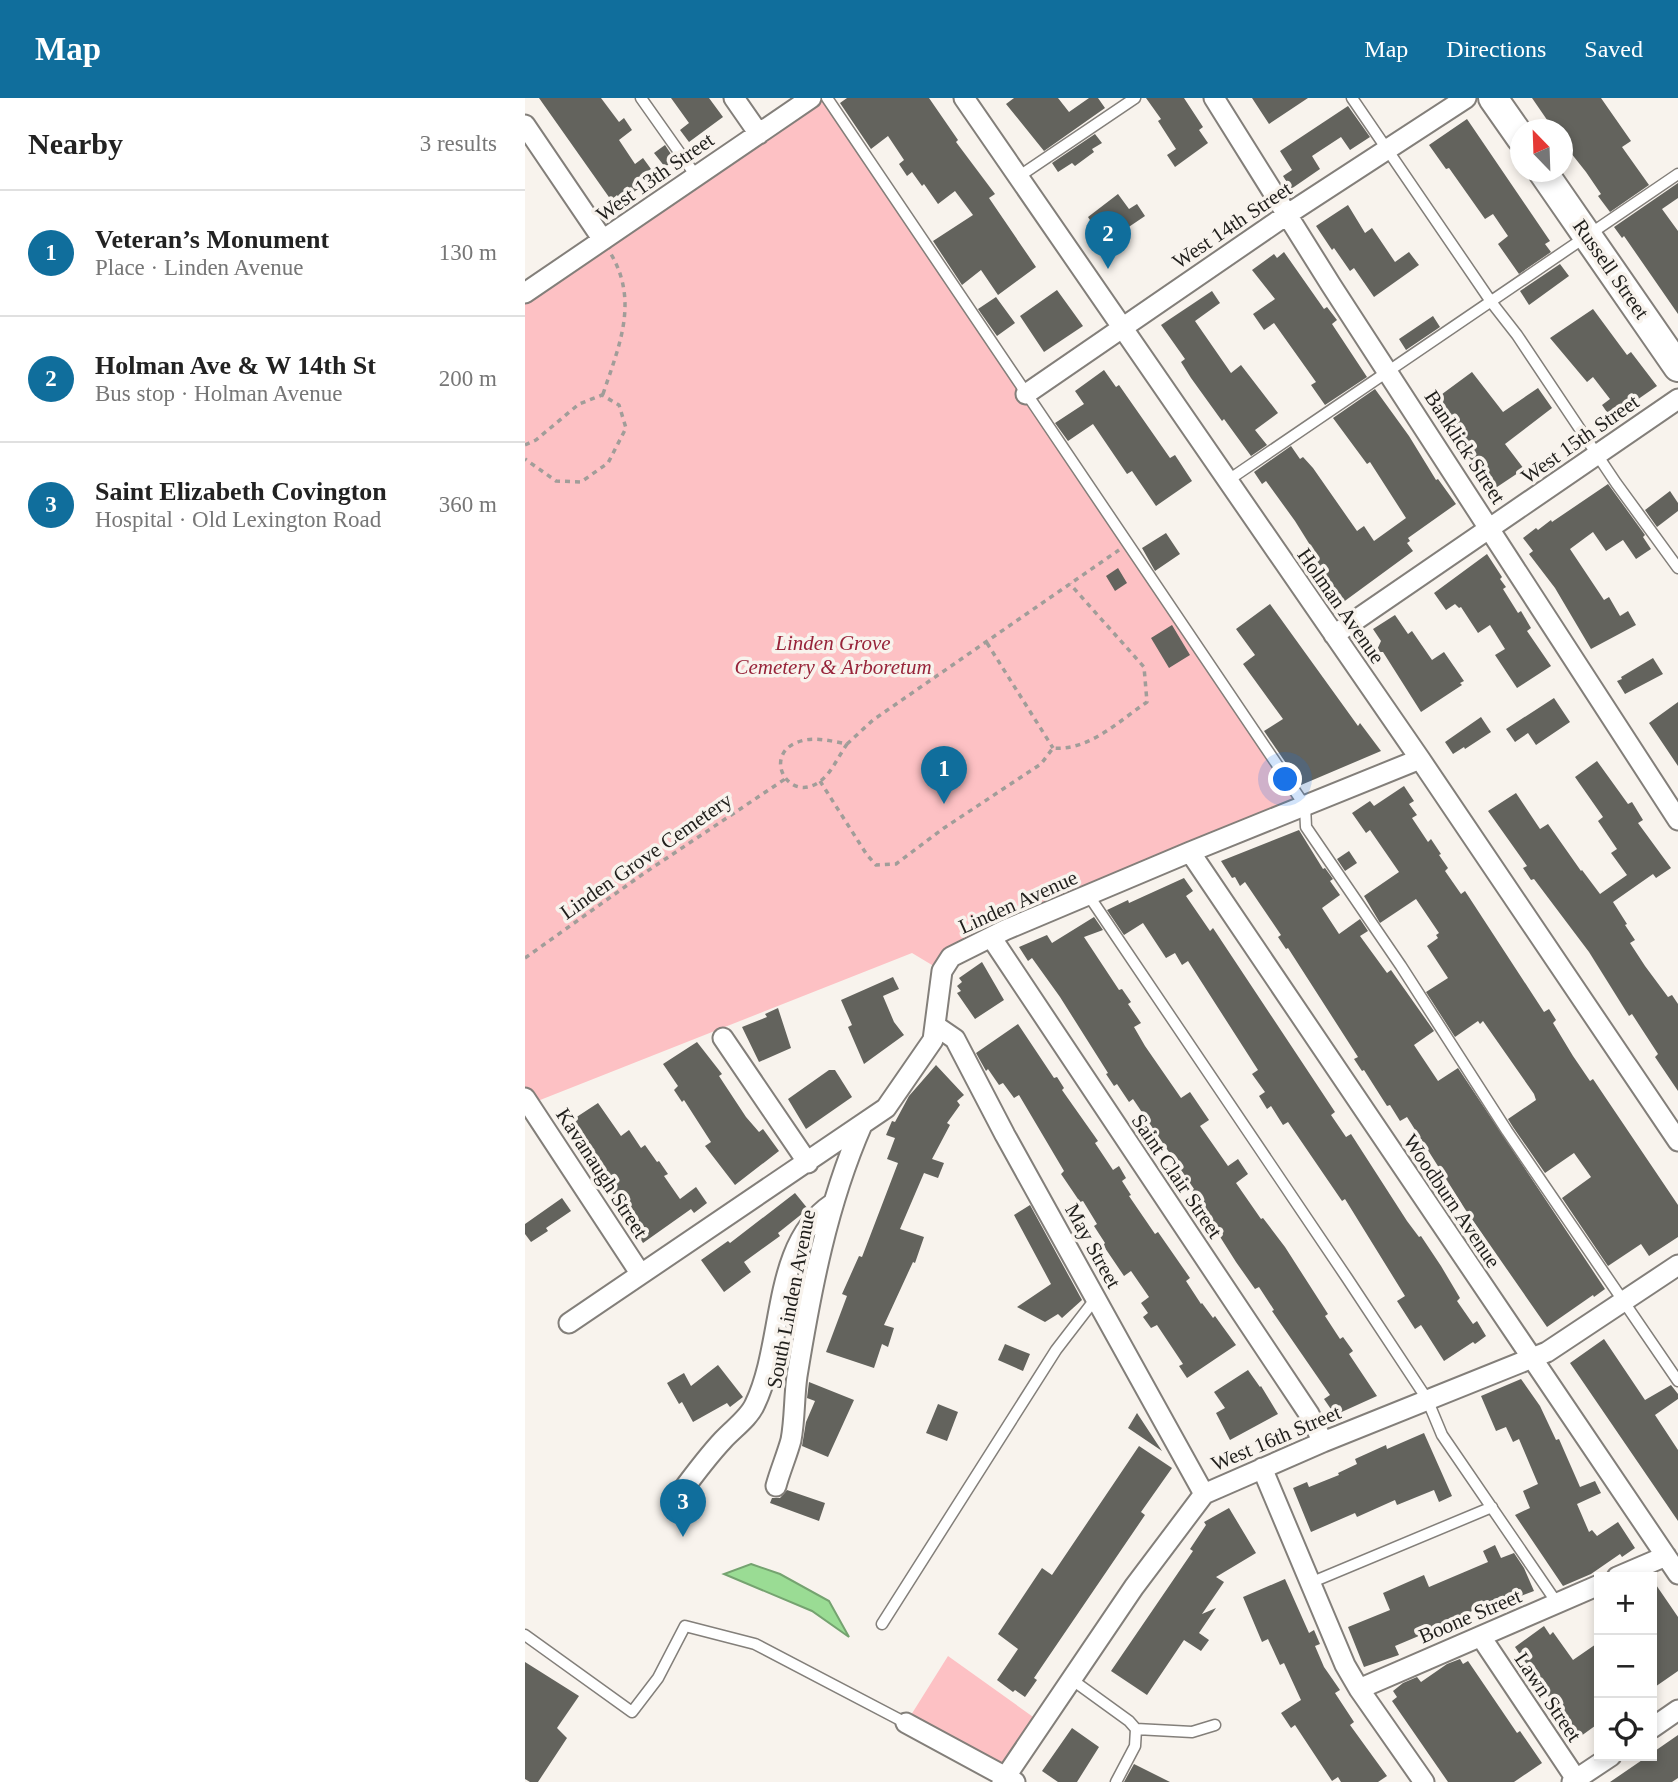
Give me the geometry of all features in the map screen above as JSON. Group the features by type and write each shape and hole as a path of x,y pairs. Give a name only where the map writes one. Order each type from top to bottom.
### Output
{"street":[{"path":"734,98 759,134"},
{"name":"West 13th Street","path":"525,293 811,98"},
{"name":"Holman Avenue","path":"964,98 1420,760 1678,1141"},
{"name":"Banklick Street","path":"1215,98 1678,820"},
{"name":"West 14th Street","path":"1027,394 1288,214 1466,98"},
{"path":"1493,98 1510,122"},
{"path":"525,125 603,240"},
{"name":"Russell Street","path":"1550,182 1678,367"},
{"name":"West 15th Street","path":"1334,635 1678,399"},
{"name":"Linden Avenue","path":"569,1323 886,1108 933,1040 942,971 951,957 991,937 1190,852 1420,760"},
{"name":"Woodburn Avenue","path":"1190,852 1678,1574"},
{"name":"Saint Clair Street","path":"991,937 1309,1414 1322,1442"},
{"name":"May Street","path":"936,1027 955,1039 1005,1135 1204,1494"},
{"path":"723,1038 808,1163"},
{"name":"Kavanaugh Street","path":"527,1103 640,1273"},
{"name":"South Linden Avenue","path":"776,1486 791,1440 797,1379 816,1273 832,1204 846,1162 863,1124"},
{"path":"679,1494 722,1441 753,1409 772,1358 783,1288 793,1256 807,1226 816,1214 832,1204"},
{"name":"West 16th Street","path":"1008,1780 1071,1679 1134,1587 1204,1494 1322,1442 1547,1352 1678,1265"},
{"path":"1262,1468 1345,1665 1424,1782"},
{"path":"1629,1572 1666,1556"},
{"name":"Boone Street","path":"1359,1689 1594,1587"},
{"name":"Lawn Street","path":"1481,1637 1575,1781"},
{"path":"1657,1725 1678,1710"},
{"path":"906,1723 1008,1780"},
{"path":"1575,1781 1604,1761"}],"lane":[{"path":"641,98 696,176"},
{"path":"827,98 1305,806 1306,827 1401,966 1507,1131 1678,1381"},
{"path":"1018,177 1135,98"},
{"path":"1352,98 1616,483 1678,568"},
{"path":"1227,482 1678,174"},
{"path":"1089,895 1427,1399 1442,1435 1557,1603"},
{"path":"882,1624 1056,1350 1096,1298"},
{"path":"1310,1583 1492,1507"},
{"path":"525,1635 632,1712 658,1678 685,1626 755,1644 906,1723"},
{"path":"1071,1679 1136,1729 1135,1746 1116,1782"},
{"path":"1136,1729 1192,1732 1215,1725"}],"path":[{"path":"525,445 536,440 579,404 602,395 620,342 626,292 621,271 603,240"},
{"path":"525,458 556,481 581,482 608,463 626,428 619,405 602,395"},
{"path":"847,744 817,739 798,742 788,748 780,769 792,785 807,787 820,781 827,775 847,744 873,720 1129,543"},
{"path":"1053,748 1077,747 1146,702 1144,667 1070,584"},
{"path":"986,642 1053,748"},
{"path":"820,781 876,865 896,864 944,828 1041,764 1053,748"},
{"name":"Linden Grove Cemetery","path":"525,958 643,874 785,779"}],"green space":[{"name":"Linden Grove Cemetery & Arboretum","path":"811,98 827,98 1305,806 1089,896 942,971 912,953 530,1104 525,1098 525,293"},
{"path":"948,1656 1043,1724 1006,1777 906,1723"}],"shaded area":[{"path":"751,1564 780,1574 829,1601 849,1637 812,1611 724,1574"}],"building":[{"path":"539,98 601,98 619,122 624,118 632,130 619,140 635,164 643,158 651,169 636,179 641,187 621,201 617,195 611,200"},
{"path":"671,98 709,98 723,117 689,142 680,130 689,123"},
{"path":"847,98 929,98 958,140 956,142 995,194 989,198 1036,267 998,295 981,270 962,285 933,241 973,215 955,191 938,204 912,172 907,176 899,164 904,160 888,136 871,149 840,103"},
{"path":"1014,98 1058,98 1069,112 1089,98 1098,98 1105,108 1044,151 1006,104"},
{"path":"1146,98 1184,98 1203,127 1199,130 1208,143 1175,167 1167,155 1176,149 1158,121 1161,119"},
{"path":"1252,98 1308,98 1269,124"},
{"path":"1532,98 1601,98 1631,141 1622,147 1649,185 1610,212 1598,196 1601,194 1573,156 1573,119 1546,119"},
{"path":"1348,106 1370,137 1350,150 1341,137 1312,156 1320,169 1291,189 1283,176 1292,170 1280,151"},
{"path":"1467,119 1550,241 1545,244 1551,252 1519,274 1498,244 1508,236 1493,214 1485,219 1429,145"},
{"path":"1095,134 1102,143 1092,149 1094,152 1075,166 1072,163 1058,172 1052,163"},
{"path":"665,145 675,160 665,167 654,153"},
{"path":"1678,183 1678,198 1662,209 1678,231 1678,314 1624,236 1622,238 1614,227"},
{"path":"1118,194 1129,209 1137,204 1145,216 1105,243 1088,217"},
{"path":"1348,205 1365,233 1372,228 1395,262 1409,252 1419,265 1374,297 1354,268 1350,271 1316,226"},
{"path":"1284,252 1324,309 1327,307 1337,320 1332,324 1367,377 1325,405 1311,385 1316,382 1274,323 1264,330 1253,314 1275,299 1252,270 1274,254 1277,258"},
{"path":"1560,264 1569,276 1529,305 1520,291"},
{"path":"1057,290 1083,326 1044,352 1020,316"},
{"path":"1212,291 1220,303 1195,321 1231,373 1241,365 1278,413 1255,430 1267,445 1251,456 1191,378 1181,362 1185,359 1161,325"},
{"path":"996,297 1015,323 997,336 978,309"},
{"path":"1593,309 1627,355 1631,352 1657,386 1611,418 1602,405 1610,399 1593,377 1587,382 1550,338"},
{"path":"1433,316 1440,327 1406,350 1399,339"},
{"path":"1104,370 1116,387 1119,385 1170,458 1175,455 1192,481 1156,506 1132,471 1127,474 1093,424 1068,441 1055,423 1084,404 1075,391"},
{"path":"1472,372 1503,412 1538,388 1552,408 1505,444 1524,469 1488,493 1470,467 1474,464 1456,439 1459,437 1434,400"},
{"path":"1375,389 1436,480 1438,479 1456,504 1408,538 1410,541 1407,543 1413,551 1342,603 1325,580 1328,578 1295,521 1266,481 1262,484 1254,472 1291,446 1300,459 1303,457 1313,468 1357,531 1364,526 1374,541 1406,518 1370,462 1367,464 1333,418"},
{"path":"1608,484 1645,535 1643,537 1651,549 1636,559 1623,540 1606,551 1593,532 1570,549 1604,600 1609,597 1620,616 1628,611 1636,625 1591,649 1555,588 1529,554 1533,551 1523,538"},
{"path":"1670,491 1678,503 1678,511 1657,527 1645,510"},
{"path":"1166,533 1180,554 1155,571 1142,548"},
{"path":"1487,554 1502,577 1500,579 1506,587 1503,589 1531,628 1527,631 1551,666 1517,688 1495,655 1505,649 1490,625 1478,633 1461,607 1455,604 1446,610 1434,593"},
{"path":"1118,568 1127,583 1115,591 1106,576"},
{"path":"1270,604 1358,726 1360,723 1381,751 1301,785 1264,731 1283,719 1243,664 1255,655 1236,629"},
{"path":"1395,615 1408,634 1412,631 1432,660 1444,652 1464,681 1421,712 1383,652 1376,652 1381,641 1373,629"},
{"path":"1172,625 1190,655 1169,668 1151,638"},
{"path":"1653,658 1663,674 1625,694 1617,681"},
{"path":"1554,698 1570,722 1536,745 1528,733 1515,742 1506,729"},
{"path":"1678,702 1678,766 1649,723"},
{"path":"1481,717 1491,732 1453,754 1445,742"},
{"path":"1597,761 1628,804 1632,802 1643,820 1638,823 1671,868 1656,878 1653,874 1613,902 1635,940 1630,943 1668,997 1672,995 1678,1004 1678,1091 1655,1057 1658,1054 1632,1014 1629,1016 1589,952 1534,879 1531,880 1523,868 1527,866 1488,811 1516,793 1540,829 1548,824 1600,894 1627,875 1611,853 1617,849 1598,821 1603,817 1575,777"},
{"path":"1404,786 1414,801 1409,804 1417,815 1412,818 1428,842 1431,839 1441,854 1439,855 1448,868 1445,871 1461,894 1465,891 1544,1012 1549,1009 1556,1020 1553,1023 1573,1056 1590,1081 1593,1079 1678,1205 1678,1237 1649,1256 1641,1244 1608,1266 1562,1198 1591,1177 1574,1153 1545,1173 1513,1127 1508,1119 1536,1100 1534,1094 1483,1021 1480,1024 1478,1021 1455,1037 1426,992 1448,978 1427,946 1438,938 1436,935 1439,933 1416,899 1380,923 1364,896 1399,872 1370,830 1366,833 1352,813 1370,801 1374,806"},
{"path":"1299,830 1323,869 1325,868 1333,879 1330,881 1340,895 1322,908 1339,934 1360,919 1368,931 1360,936 1387,973 1391,970 1434,1031 1414,1045 1438,1081 1458,1068 1605,1289 1547,1327 1465,1209 1407,1117 1400,1121 1364,1070 1362,1071 1354,1059 1358,1057 1288,948 1286,949 1278,937 1281,935 1245,882 1240,886 1221,861"},
{"path":"1349,851 1357,863 1345,871 1337,859"},
{"path":"1184,878 1193,891 1186,896 1210,931 1213,928 1335,1112 1331,1115 1346,1137 1351,1134 1407,1221 1419,1237 1421,1236 1460,1298 1457,1301 1473,1324 1477,1321 1486,1336 1475,1344 1473,1342 1444,1361 1421,1325 1415,1329 1397,1301 1405,1296 1345,1199 1342,1201 1288,1122 1283,1125 1271,1106 1267,1109 1259,1096 1265,1092 1252,1074 1258,1070 1188,961 1182,965 1175,953 1166,958 1143,923 1124,935 1107,910"},
{"path":"1094,917 1103,930 1084,937 1119,990 1122,989 1131,1002 1128,1004 1141,1023 1134,1027 1145,1046 1181,1098 1190,1092 1209,1120 1200,1126 1228,1166 1238,1159 1248,1174 1236,1183 1285,1247 1328,1314 1325,1316 1340,1339 1343,1337 1353,1351 1349,1354 1377,1396 1335,1415 1324,1399 1330,1395 1272,1311 1274,1310 1259,1287 1255,1289 1236,1262 1191,1191 1194,1189 1133,1099 1129,1102 1117,1084 1114,1086 1060,997 1032,958 1028,961 1019,947 1047,935 1052,943"},
{"path":"982,962 1004,1000 975,1019 957,993 961,991 957,986 962,982 959,978"},
{"path":"893,977 899,989 883,996 894,1022 904,1035 864,1064 848,1027 852,1025 841,1000"},
{"path":"778,1008 791,1048 759,1062 742,1027 767,1017 765,1014"},
{"path":"1018,1024 1054,1078 1057,1077 1064,1088 1062,1090 1098,1141 1095,1143 1113,1170 1119,1166 1126,1178 1122,1181 1131,1195 1129,1196 1190,1278 1186,1281 1201,1304 1213,1318 1215,1316 1236,1345 1187,1378 1179,1366 1183,1364 1157,1325 1151,1328 1143,1317 1148,1313 1141,1303 1149,1297 1131,1271 1124,1276 1103,1245 1105,1243 1094,1226 1097,1224 1061,1174 1064,1171 1019,1095 1014,1098 1003,1083 999,1085 988,1069 986,1071 976,1053"},
{"path":"697,1042 722,1074 719,1076 746,1117 759,1132 763,1129 779,1151 735,1185 705,1146 711,1142 684,1100 682,1102 674,1090 678,1086 663,1064"},
{"path":"936,1065 964,1095 957,1101 960,1105 947,1123 950,1125 932,1159 944,1163 938,1178 924,1173 900,1229 924,1237 915,1263 913,1262 884,1325 894,1328 888,1347 882,1344 874,1368 826,1352 847,1296 842,1294 859,1256 862,1257 898,1163 887,1159 895,1138 886,1135 909,1096"},
{"path":"829,1070 835,1070 852,1097 806,1129 788,1099"},
{"path":"598,1103 621,1136 629,1130 641,1148 645,1145 657,1162 659,1161 668,1174 664,1176 680,1199 696,1187 707,1203 694,1213 691,1209 643,1243 569,1122"},
{"path":"795,1193 808,1209 778,1233 780,1236 744,1262 751,1272 724,1292 701,1260 728,1241 730,1243"},
{"path":"562,1198 571,1211 531,1242 525,1234 525,1224"},
{"path":"1030,1205 1082,1300 1062,1318 1058,1314 1045,1322 1017,1307 1051,1284 1014,1215"},
{"path":"1604,1339 1645,1400 1671,1385 1678,1394 1678,1399 1655,1415 1678,1450 1678,1521 1570,1363"},
{"path":"1005,1344 1030,1354 1023,1371 998,1360"},
{"path":"718,1365 743,1397 730,1407 727,1403 693,1422 667,1383 684,1373 691,1386"},
{"path":"1248,1370 1278,1414 1230,1440 1216,1413 1225,1408 1214,1392"},
{"path":"1521,1379 1540,1406 1556,1440 1559,1439 1580,1487 1595,1481 1601,1493 1577,1504 1589,1532 1592,1530 1597,1536 1618,1522 1635,1548 1622,1557 1620,1554 1591,1574 1563,1586 1515,1515 1530,1508 1523,1491 1538,1484 1519,1439 1513,1442 1506,1427 1496,1431 1481,1396"},
{"path":"809,1382 854,1400 828,1457 802,1446 806,1422 815,1401 807,1398"},
{"path":"938,1404 958,1412 947,1441 926,1433"},
{"path":"1137,1413 1162,1451 1128,1428"},
{"path":"1424,1433 1452,1496 1439,1502 1434,1490 1397,1505 1395,1500 1357,1517 1355,1513 1311,1532 1293,1488 1307,1482 1309,1487 1339,1475 1338,1473 1357,1464 1355,1459 1386,1445 1387,1449"},
{"path":"1139,1446 1172,1468 1141,1512 1145,1515 1034,1678 1037,1680 1025,1697 1015,1690 1013,1692 997,1680 1018,1649 998,1634 1042,1568 1052,1575"},
{"path":"787,1490 825,1503 819,1521 770,1503 772,1498 780,1498"},
{"path":"1229,1508 1256,1553 1216,1577 1224,1582 1202,1614 1216,1608 1199,1633 1209,1640 1201,1651 1184,1640 1147,1695 1111,1671 1193,1551 1190,1549 1206,1525 1204,1522"},
{"path":"1495,1545 1501,1558 1514,1553 1534,1591 1486,1609 1484,1606 1439,1625 1440,1627 1395,1646 1399,1655 1364,1667 1348,1627 1390,1610 1383,1593 1424,1575 1429,1587 1488,1562 1483,1551"},
{"path":"1285,1579 1309,1633 1314,1630 1320,1644 1315,1646 1324,1667 1340,1690 1335,1693 1354,1722 1350,1725 1387,1776 1378,1782 1341,1782 1338,1777 1332,1781 1295,1725 1291,1728 1281,1713 1301,1700 1284,1663 1280,1665 1268,1639 1262,1642 1243,1597"},
{"path":"1657,1586 1678,1617 1678,1671 1657,1686"},
{"path":"1544,1626 1550,1635 1553,1632 1573,1660 1594,1645 1594,1727 1570,1744 1551,1717 1559,1712 1515,1647"},
{"path":"1460,1659 1463,1664 1468,1661 1517,1733 1520,1731 1542,1763 1514,1782 1448,1782 1392,1701 1397,1697 1393,1691 1403,1683 1417,1677 1421,1682 1447,1664"},
{"path":"525,1662 579,1696 557,1728 567,1738 538,1782 525,1779"},
{"path":"1072,1728 1099,1747 1077,1782 1058,1782 1042,1771"},
{"path":"1678,1735 1678,1778 1672,1782 1610,1782 1641,1761 1657,1761 1657,1750"},
{"path":"1134,1764 1170,1782 1124,1782"}],"place":[{"name":"Holman Ave & W 14th St","path":"1108,269"},
{"name":"Veteran’s Monument","path":"944,804"},
{"name":"Saint Elizabeth Covington","path":"683,1537"}]}
